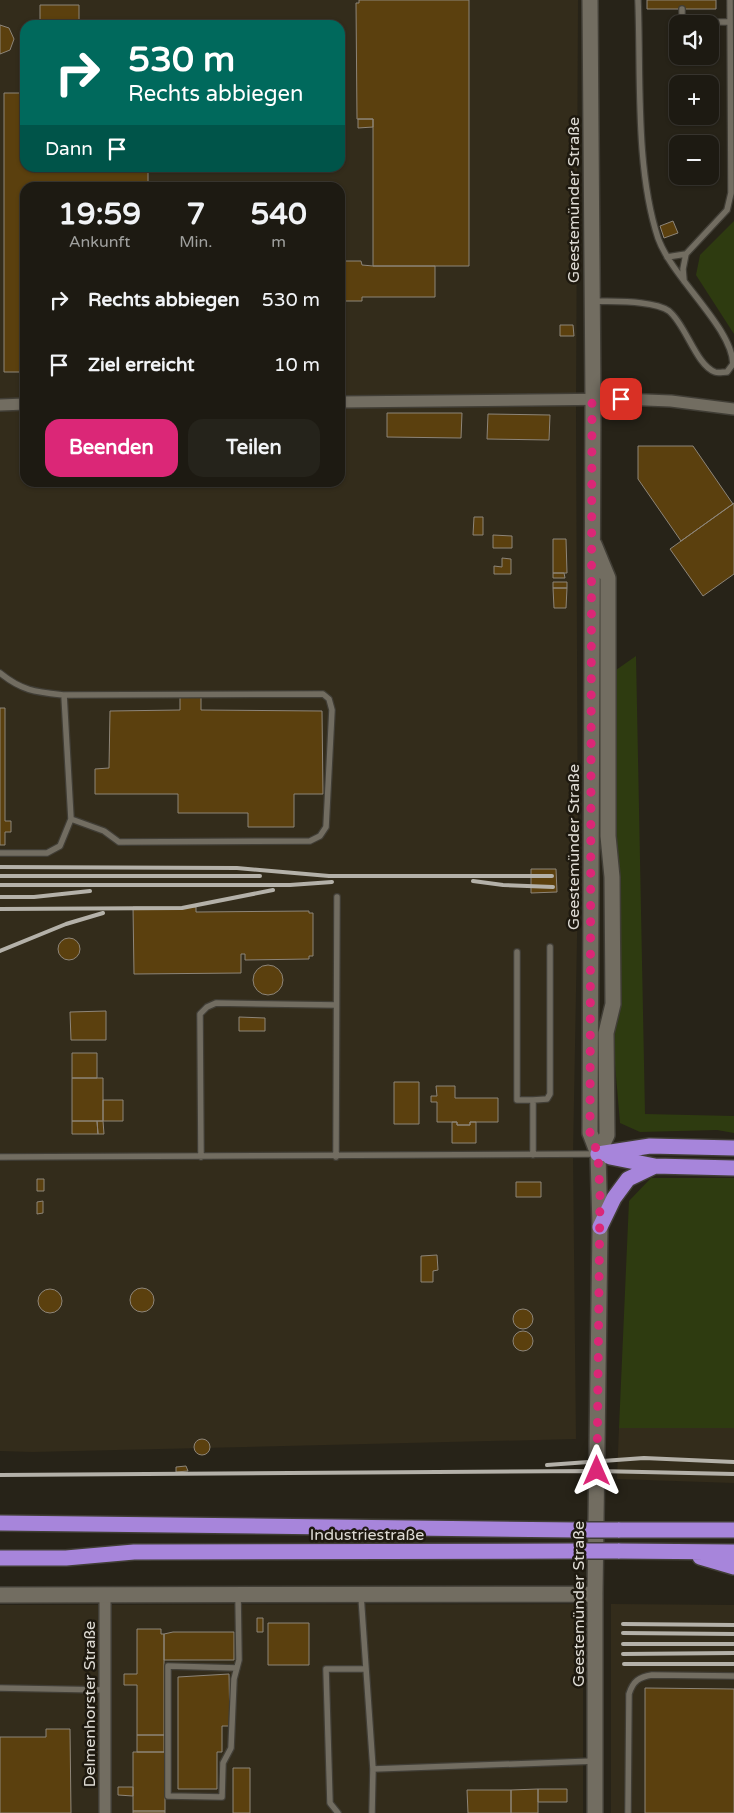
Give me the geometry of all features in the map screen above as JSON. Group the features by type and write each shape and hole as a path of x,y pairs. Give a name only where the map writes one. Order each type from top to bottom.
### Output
{"highway":[{"path":"598,1154 650,1146 734,1148"},
{"path":"598,1154 655,1166 734,1168"},
{"path":"600,1227 614,1198 628,1179 655,1166"},
{"name":"Industriestraße","path":"0,1523 576,1530 734,1530"},
{"path":"692,1530 734,1526"},
{"path":"680,1551 734,1567"},
{"name":"Industriestraße","path":"0,1558 66,1558 143,1552 734,1552"}],"street":[{"name":"Geestemünder Straße","path":"590,0 592,400 590,1133 598,1154 600,1227 595,1594 595,1813"},
{"path":"345,402 671,401 734,409"},
{"path":"0,404 20,404"},
{"name":"Geestemünder Straße","path":"592,538 608,578 608,836 612,877 613,1004 606,1033 607,1135 598,1154"},
{"path":"0,1595 595,1594"},
{"name":"Delmenhorster Straße","path":"105,1596 105,1813"}],"lane":[{"path":"591,301 648,304 668,311 686,332 704,363 715,372 726,372 733,364 733,352 725,337 684,283 658,239 644,177 638,0"},
{"path":"684,283 683,269 686,254 726,210 731,193 730,0"},
{"path":"682,9 682,22 730,22"},
{"path":"668,257 686,254"},
{"path":"0,673 12,683 30,692 64,695 323,694 329,699 332,710 326,827 320,836 310,841 119,842 104,831 71,819"},
{"path":"0,853 48,853 60,846 71,819 64,695"},
{"path":"336,1157 337,897"},
{"path":"517,952 517,1100 547,1099 550,1094 550,948"},
{"path":"201,1157 200,1014 207,1007 216,1003 336,1005"},
{"path":"533,1100 533,1156"},
{"path":"0,1157 336,1157 598,1154"},
{"path":"237,1668 168,1666 168,1796 222,1797 223,1763 231,1748 234,1679 237,1668 239,1660 238,1595"},
{"path":"361,1595 373,1768 372,1813"},
{"path":"338,1813 330,1803 326,1669 366,1669"},
{"path":"628,1813 629,1694 632,1684 641,1677 652,1675 734,1676"},
{"path":"0,1688 105,1690"},
{"path":"373,1768 595,1761"}],"shaded area":[{"path":"0,0 578,0 576,413 578,884 573,1155 576,1439 32,1452 0,1451"},
{"path":"619,1428 734,1428 734,1483 617,1479"},
{"path":"583,1604 583,1813 0,1813 0,1605"},
{"path":"611,1604 734,1605 734,1813 611,1813"}],"green space":[{"path":"734,221 734,334 696,275 700,255"},
{"path":"636,656 645,1114 734,1116 734,1133 717,1130 640,1132 620,1123 613,1041 619,998 613,811 616,670"},
{"path":"651,1178 734,1178 734,1428 619,1428 629,1201"}],"building":[{"path":"359,0 469,0 469,266 373,266 373,119 357,119 356,3 359,3"},
{"path":"647,0 716,0 716,9 647,9"},
{"path":"40,5 79,5 79,20 40,20"},
{"path":"0,25 9,28 14,39 10,50 0,54"},
{"path":"4,93 20,93 20,172 148,172 148,182 20,182 20,372 4,372"},
{"path":"358,119 373,119 373,127 358,128"},
{"path":"673,221 678,233 664,238 660,226"},
{"path":"345,261 361,261 362,265 373,266 435,266 435,297 362,297 362,301 345,301"},
{"path":"560,325 573,325 574,336 560,336"},
{"path":"387,413 462,413 461,438 387,437"},
{"path":"488,414 550,415 549,440 487,439"},
{"path":"638,446 693,446 733,504 681,541 638,479"},
{"path":"734,503 734,574 703,596 670,549"},
{"path":"474,517 483,517 483,535 473,535"},
{"path":"493,535 512,536 512,548 493,548"},
{"path":"553,539 566,539 567,573 553,573"},
{"path":"502,558 511,559 511,574 494,574 494,566 502,567"},
{"path":"553,573 564,573 565,578 553,578"},
{"path":"553,582 567,582 567,588 553,588"},
{"path":"553,588 567,588 566,608 554,608"},
{"path":"180,697 201,697 201,710 322,711 323,794 294,794 294,827 248,827 248,813 178,813 178,794 95,794 95,769 109,768 110,711 180,710"},
{"path":"0,708 5,708 5,821 11,821 11,832 5,832 5,845 0,845"},
{"path":"531,869 556,869 557,892 531,893"},
{"path":"133,907 196,907 196,912 309,911 309,913 313,913 313,956 309,956 309,959 245,960 245,954 241,954 241,973 134,974"},
{"path":"69,938 77,941 80,949 77,957 69,960 61,957 58,949 61,941"},
{"path":"268,965 279,969 283,980 279,991 268,995 257,991 253,980 257,969"},
{"path":"106,1011 106,1040 71,1040 70,1012"},
{"path":"239,1017 265,1018 265,1031 239,1031"},
{"path":"72,1053 97,1053 97,1078 72,1078"},
{"path":"72,1078 103,1078 103,1121 72,1121"},
{"path":"394,1082 419,1082 419,1124 394,1124"},
{"path":"436,1086 455,1086 455,1098 498,1098 498,1122 470,1122 470,1125 457,1125 457,1122 437,1122 437,1102 431,1102 431,1096 437,1096"},
{"path":"103,1100 123,1100 123,1121 103,1121"},
{"path":"72,1121 97,1121 98,1134 72,1134"},
{"path":"97,1121 103,1121 104,1134 98,1134"},
{"path":"452,1122 457,1122 457,1125 470,1125 470,1122 476,1122 476,1143 452,1143"},
{"path":"37,1179 44,1179 44,1191 37,1191"},
{"path":"516,1182 541,1182 541,1197 516,1197"},
{"path":"43,1201 43,1213 37,1214 37,1202"},
{"path":"437,1255 438,1270 433,1271 433,1282 421,1282 421,1256"},
{"path":"142,1288 147,1289 153,1295 153,1305 147,1311 142,1312 137,1311 131,1305 130,1300 131,1295 137,1289"},
{"path":"50,1289 59,1292 62,1301 59,1310 50,1313 41,1310 38,1301 41,1292"},
{"path":"523,1309 530,1312 533,1319 530,1326 523,1329 516,1326 513,1319 516,1312"},
{"path":"523,1331 530,1334 533,1341 530,1348 523,1351 516,1348 513,1341 516,1334"},
{"path":"199,1439 205,1439 210,1444 208,1453 199,1455 194,1450 194,1444"},
{"path":"186,1466 188,1471 176,1472 176,1467"},
{"path":"257,1618 263,1618 263,1632 257,1632"},
{"path":"268,1623 309,1623 309,1665 268,1665"},
{"path":"137,1629 161,1629 161,1634 164,1634 164,1735 137,1735 137,1685 124,1685 124,1674 137,1674"},
{"path":"173,1632 234,1632 234,1660 164,1660 164,1634"},
{"path":"229,1674 230,1726 222,1726 222,1752 217,1752 217,1789 178,1789 178,1677"},
{"path":"645,1688 734,1689 734,1813 645,1813"},
{"path":"46,1729 70,1729 71,1813 0,1813 0,1737 46,1737"},
{"path":"137,1735 164,1735 164,1752 137,1752"},
{"path":"133,1752 165,1752 165,1811 133,1811"},
{"path":"233,1768 250,1768 250,1813 233,1813"},
{"path":"118,1787 133,1787 133,1796 118,1795"},
{"path":"538,1789 538,1813 511,1813 511,1790"},
{"path":"538,1789 567,1789 567,1802 538,1802"},
{"path":"467,1790 511,1790 511,1813 468,1813"},
{"path":"133,1811 165,1811 165,1813 133,1813"}],"railway":[{"path":"0,867 237,868 329,876 552,876"},
{"path":"0,876 260,876"},
{"path":"473,881 503,885 553,887"},
{"path":"0,885 290,885 332,882"},
{"path":"0,909 182,908 273,890"},
{"path":"0,897 34,897 90,891"},
{"path":"0,951 66,924 103,913"},
{"path":"547,1465 644,1458 734,1462"},
{"path":"0,1475 597,1471 734,1474"},
{"path":"623,1624 734,1625"},
{"path":"623,1633 734,1634"},
{"path":"623,1644 734,1644"},
{"path":"623,1654 734,1653"},
{"path":"624,1664 734,1664"}],"route":[{"path":"597,1471 600,1195 598,1154 590,1133 592,400 621,399"}]}
